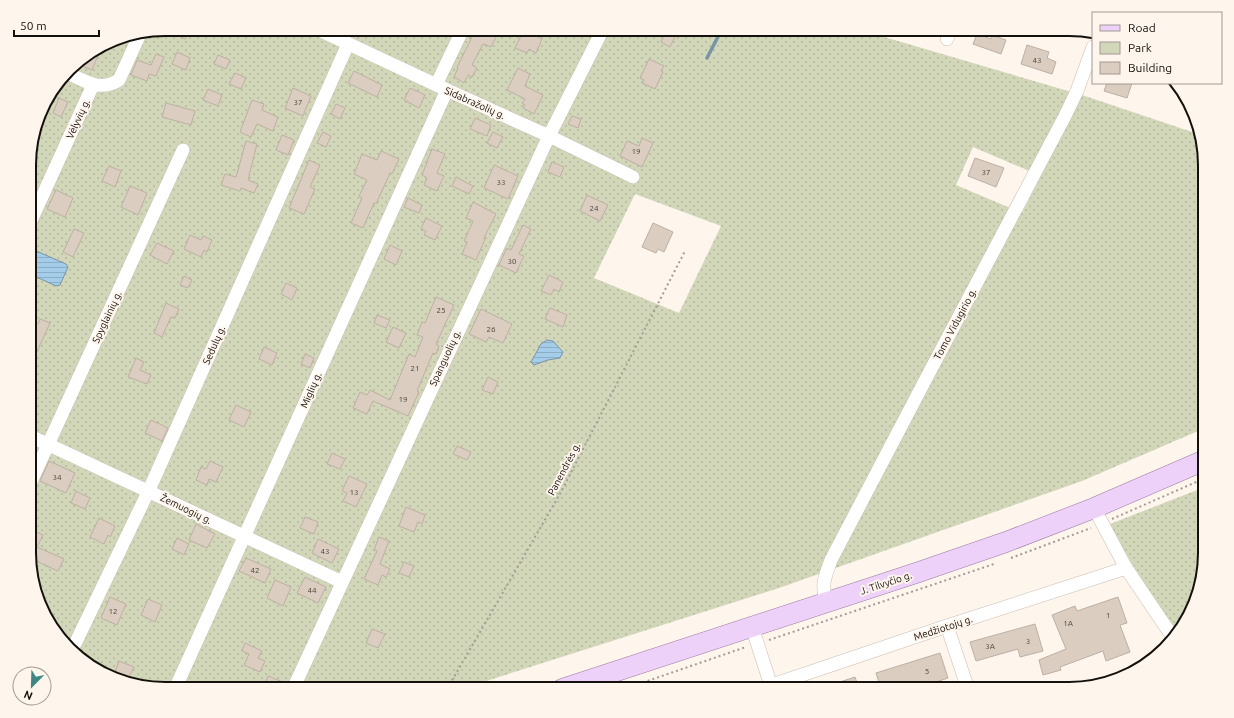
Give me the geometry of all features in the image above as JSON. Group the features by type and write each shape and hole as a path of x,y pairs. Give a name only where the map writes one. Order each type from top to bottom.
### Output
{"main road":[{"name":"J. Tilvyčio g.","path":"583,682 1006,542 1094,508 1198,463"}],"street":[{"name":"Sidabražolių g.","path":"331,36 549,136 633,177"},
{"name":"Miglių g.","path":"178,682 442,88 461,36"},
{"name":"Spanguolių g.","path":"296,682 549,136 599,36"},
{"path":"73,75 93,85 104,86 114,83 119,80 138,39"},
{"name":"Sedulų g.","path":"75,644 149,490 348,44"},
{"name":"Tomo Vidugirio g.","path":"826,602 823,593 823,585 831,560 1065,116 1080,84 1092,50"},
{"name":"Vėlyvių g.","path":"36,210 93,85"},
{"name":"Spyglainių g.","path":"36,472 183,150"},
{"name":"Žemuogių g.","path":"36,439 149,490 342,582"},
{"path":"1094,508 1126,568 1170,633"},
{"name":"Medžiotojų g.","path":"785,682 947,626 1126,568"},
{"path":"947,626 966,682"},
{"path":"752,627 766,682"}],"path":[{"name":"Panendrės g.","path":"451,682 561,492 685,251"}],"green space":[{"path":"881,36 1085,96 1194,133 1198,157 1198,431 1082,481 779,588 483,682 165,682 132,678 101,665 74,644 58,625 46,602 40,586 37,570 36,165 40,132 46,116 58,93 80,68 101,53 132,40 148,37","holes":["973,147 1041,176 1022,213 956,185","635,194 721,226 679,313 594,278"]},
{"path":"1198,490 1198,561 1196,578 1185,610 1174,628 1129,559 1110,524"}],"water":[{"path":"36,251 66,264 68,267 60,285 56,286 36,277"},
{"path":"547,340 553,341 563,352 560,358 534,365 531,362 541,344"}],"building":[{"path":"179,36 186,36 185,39"},
{"path":"472,36 496,36 491,47 483,44 472,65 477,68 472,77 468,75 464,83 454,77 458,68 457,67"},
{"path":"521,36 536,36 542,39 536,53 529,49 527,53 515,48"},
{"path":"664,36 675,37 670,47 661,42"},
{"path":"976,36 983,36 991,39 992,36 995,36 1006,40 1001,54 973,44"},
{"path":"1027,45 1049,52 1047,58 1056,62 1052,74 1021,64"},
{"path":"177,52 190,58 186,70 172,64"},
{"path":"156,54 164,57 156,76 149,74 147,81 131,75 137,60 151,65"},
{"path":"98,55 92,70 82,66"},
{"path":"218,55 230,60 226,69 214,64"},
{"path":"649,59 664,66 661,71 663,72 655,89 642,83 644,80 640,78"},
{"path":"518,68 530,74 525,86 543,95 534,114 523,108 525,105 522,103 525,99 507,90"},
{"path":"354,71 382,85 377,97 348,83"},
{"path":"235,73 246,78 241,89 229,84"},
{"path":"1107,84 1132,84 1127,98 1104,91"},
{"path":"293,88 311,96 303,116 285,108"},
{"path":"410,88 425,95 419,108 404,100"},
{"path":"208,89 222,95 218,106 203,100"},
{"path":"59,98 68,102 61,117 53,113"},
{"path":"252,100 264,104 262,110 278,117 273,131 257,124 251,137 240,132"},
{"path":"166,103 195,111 191,125 162,117"},
{"path":"336,104 345,108 340,119 331,114"},
{"path":"572,116 581,119 578,128 568,124"},
{"path":"475,118 491,125 487,136 470,129"},
{"path":"323,132 331,136 326,147 317,143"},
{"path":"493,132 503,137 497,148 487,143"},
{"path":"282,135 294,140 288,155 276,150"},
{"path":"642,138 653,143 642,167 620,156 627,141 639,146"},
{"path":"246,141 257,144 248,180 258,184 254,193 241,188 240,191 221,185 225,174 236,177"},
{"path":"432,149 445,154 437,173 444,176 437,191 424,185 427,178 422,175"},
{"path":"381,151 399,159 392,174 390,173 376,204 374,203 363,228 351,223 362,198 359,196 367,180 354,174 362,154 377,160"},
{"path":"975,158 1004,168 996,187 968,176"},
{"path":"309,160 320,165 310,187 315,189 304,214 289,208"},
{"path":"552,162 564,167 560,177 548,172"},
{"path":"494,165 518,176 508,199 484,188"},
{"path":"109,166 121,171 115,187 102,181"},
{"path":"456,177 473,186 469,194 452,186"},
{"path":"130,186 147,193 138,215 121,207"},
{"path":"56,190 73,198 65,217 47,209"},
{"path":"587,195 608,205 600,221 580,211"},
{"path":"408,198 422,205 419,213 404,207"},
{"path":"473,202 496,214 484,238 485,239 476,260 462,254 467,242 464,241 473,221 466,218"},
{"path":"426,218 442,226 435,240 424,235 426,231 421,229"},
{"path":"653,223 673,232 664,252 658,249 656,253 642,247"},
{"path":"523,225 531,229 519,254 524,256 516,273 499,265 507,248 511,250"},
{"path":"74,229 84,233 73,257 63,252"},
{"path":"190,235 201,240 203,236 212,240 207,252 204,250 201,257 184,249"},
{"path":"157,243 174,251 167,264 150,255"},
{"path":"390,245 402,251 396,265 384,259"},
{"path":"549,275 563,282 559,292 554,289 551,295 541,291"},
{"path":"184,276 192,280 188,288 180,285"},
{"path":"286,283 297,288 292,300 281,294"},
{"path":"436,297 454,305 436,344 439,346 436,354 433,353 417,391 419,392 408,416 373,401 367,414 353,408 360,392 367,395 370,390 390,400 409,354 415,357 423,337 417,335 422,322 425,323"},
{"path":"166,303 179,309 175,318 171,317 162,337 154,333"},
{"path":"550,308 567,315 563,327 545,319"},
{"path":"481,309 512,324 503,343 489,337 486,342 469,334"},
{"path":"377,315 390,320 386,328 374,323"},
{"path":"40,319 50,323 36,354 36,323 38,324"},
{"path":"393,327 406,333 399,348 386,342"},
{"path":"264,347 277,353 272,365 259,359"},
{"path":"305,354 314,358 310,368 301,364"},
{"path":"136,358 144,362 140,370 151,375 147,384 128,377"},
{"path":"488,377 498,382 493,394 482,390"},
{"path":"236,405 251,412 244,427 229,420"},
{"path":"151,420 168,428 162,441 145,433"},
{"path":"457,446 471,452 467,460 453,454"},
{"path":"332,453 345,459 340,469 327,464"},
{"path":"49,461 75,473 66,493 40,481"},
{"path":"210,461 223,467 216,482 209,479 207,485 196,480 201,467 206,469"},
{"path":"349,476 367,484 356,507 343,501 347,493 342,491"},
{"path":"76,491 90,498 85,509 71,503"},
{"path":"406,507 425,515 422,524 418,522 414,532 399,526"},
{"path":"305,517 318,522 314,534 300,528"},
{"path":"99,518 115,526 110,537 108,535 104,544 90,537"},
{"path":"196,524 215,534 207,548 189,540"},
{"path":"36,532 43,535 37,547 64,559 58,571 36,561"},
{"path":"379,537 389,541 380,564 390,569 386,577 382,575 378,585 364,579 377,551 374,550"},
{"path":"177,538 189,544 184,555 172,549"},
{"path":"318,539 339,549 332,563 312,553"},
{"path":"246,558 271,569 265,583 239,571"},
{"path":"404,562 414,566 409,577 399,573"},
{"path":"305,577 326,587 318,603 297,593"},
{"path":"275,580 291,587 283,606 267,598"},
{"path":"110,597 126,604 117,625 101,618"},
{"path":"1118,597 1127,623 1120,625 1130,652 1106,661 1103,651 1060,667 1061,670 1043,675 1039,660 1066,649 1052,615 1075,606 1077,611"},
{"path":"148,599 162,605 155,622 141,615"},
{"path":"1035,624 1043,651 1020,657 1018,649 976,661 970,642"},
{"path":"372,629 385,634 378,648 366,643"},
{"path":"245,643 262,651 258,658 265,661 260,672 244,665 249,654 242,651"},
{"path":"940,653 948,678 936,682 879,682 876,673"},
{"path":"119,661 134,667 129,677 115,672"},
{"path":"268,676 283,682 266,682"},
{"path":"855,677 857,682 840,682"}],"waterway":[{"path":"707,58 718,36"}]}
